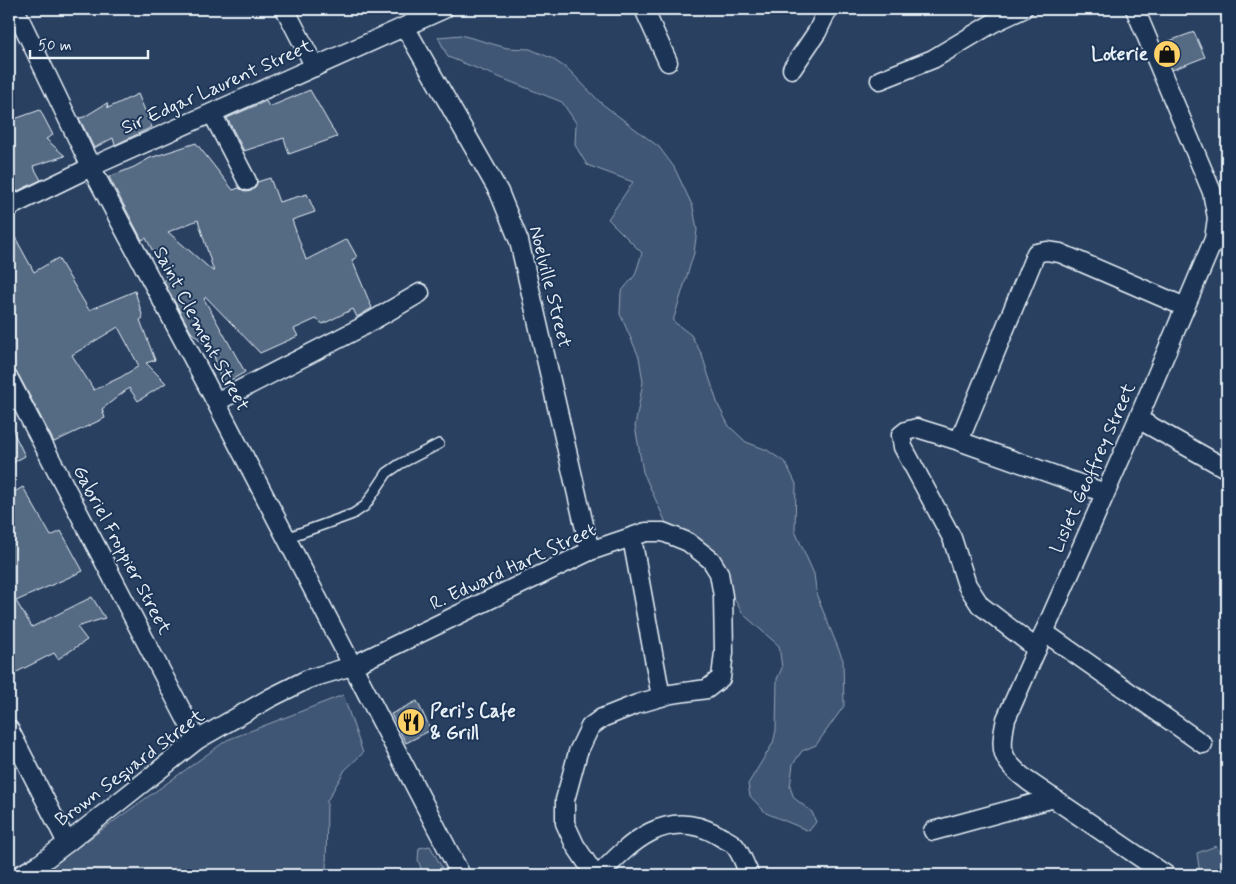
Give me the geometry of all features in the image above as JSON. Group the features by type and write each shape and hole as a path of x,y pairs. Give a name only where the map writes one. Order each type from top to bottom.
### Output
{"street":[{"name":"Saint Clement Street","path":"15,9 91,167 216,402 461,875"},
{"path":"285,9 315,67"},
{"name":"Sir Edgar Laurent Street","path":"9,207 91,167 444,9"},
{"path":"644,9 668,62"},
{"path":"792,69 817,32 828,9"},
{"path":"880,80 933,59 990,16 1023,9"},
{"name":"Lislet Geoffrey Street","path":"1135,9 1212,192 1217,218 1214,239 1138,419 1006,719 1002,738 1002,751 1007,762 1014,770 1166,875"},
{"name":"Noelville Street","path":"405,27 499,192 519,240 532,290 590,551"},
{"path":"212,113 247,181"},
{"path":"959,441 1036,253 1048,250 1060,253 1186,307"},
{"path":"216,402 358,329 420,294"},
{"name":"Gabriel Froppier Street","path":"11,389 197,740"},
{"path":"1138,419 1227,469"},
{"path":"1037,649 980,605 967,585 952,538 903,447 900,435 917,428 1105,493"},
{"name":"R. Edward Hart Street","path":"352,666 590,551 646,532 663,532 688,542 712,560 719,573 723,596 724,652 721,678 707,688 661,697"},
{"path":"632,538 661,697 602,718 590,727 578,752 564,800 565,823 575,845 597,875 628,846 648,833 670,824 704,828 735,845 748,871 748,875"},
{"path":"1044,632 1203,744"},
{"name":"Brown Sequard Street","path":"20,875 38,865 67,843 197,740 270,698 308,679 352,666"},
{"path":"9,729 67,843"},
{"path":"933,830 1054,798"}],"lane":[{"path":"286,538 353,514 365,506 387,473 400,464 439,444"}],"shaded area":[{"path":"461,35 507,48 530,49 551,58 569,70 601,103 659,147 674,167 693,207 697,230 694,253 673,321 691,335 702,355 718,405 729,426 746,442 767,450 786,463 796,484 795,531 814,574 817,596 843,660 844,706 816,745 802,751 793,764 790,787 794,798 812,812 816,822 809,831 766,813 750,796 748,784 773,743 776,730 777,679 782,668 779,646 743,614 724,582 708,573 667,525 643,472 635,426 643,382 639,357 620,314 621,292 635,275 642,253 608,219 633,182 587,165 575,145 576,123 562,102 448,57 438,37"},
{"path":"343,695 363,753 345,770 327,801 326,875 39,875 227,740"},
{"path":"430,846 446,875 421,875 422,871 418,860 419,848"},
{"path":"1216,846 1227,864 1227,875 1200,875 1197,853"}],"building":[{"path":"1194,32 1205,57 1172,70 1161,44"},
{"path":"310,90 337,137 289,154 284,138 244,151 227,118 266,101 269,107"},
{"path":"138,94 152,127 115,145 113,138 94,148 79,118 107,103 108,108"},
{"path":"40,110 53,135 46,139 65,156 33,166 41,180 9,195 9,121"},
{"path":"196,143 233,190 239,188 246,192 251,191 256,187 257,182 270,178 279,202 307,194 315,212 292,220 306,260 347,239 357,257 352,260 372,308 357,317 353,309 323,324 316,319 294,329 298,336 260,353 206,297 204,299 245,372 222,385 213,352 191,332 166,286 164,280 167,279 146,238 142,240 109,177 150,158","holes":["198,220 214,272 168,232"]},
{"path":"9,226 34,272 58,258 89,310 135,291 143,318 140,320 155,360 146,363 166,383 138,401 129,388 102,409 105,418 54,442 18,374 9,366","holes":["118,327 139,366 94,390 72,355"]},
{"path":"9,423 25,456 9,465"},
{"path":"23,487 51,536 61,531 83,571 16,601 32,627 92,597 105,618 77,627 87,640 58,659 54,653 9,676 9,495"},
{"name":"Peri's Cafe & Grill","path":"417,701 431,730 406,743 391,714"}],"place":[{"name":"Loterie","path":"1167,54"},
{"name":"Peri's Cafe & Grill","path":"411,722"}]}
